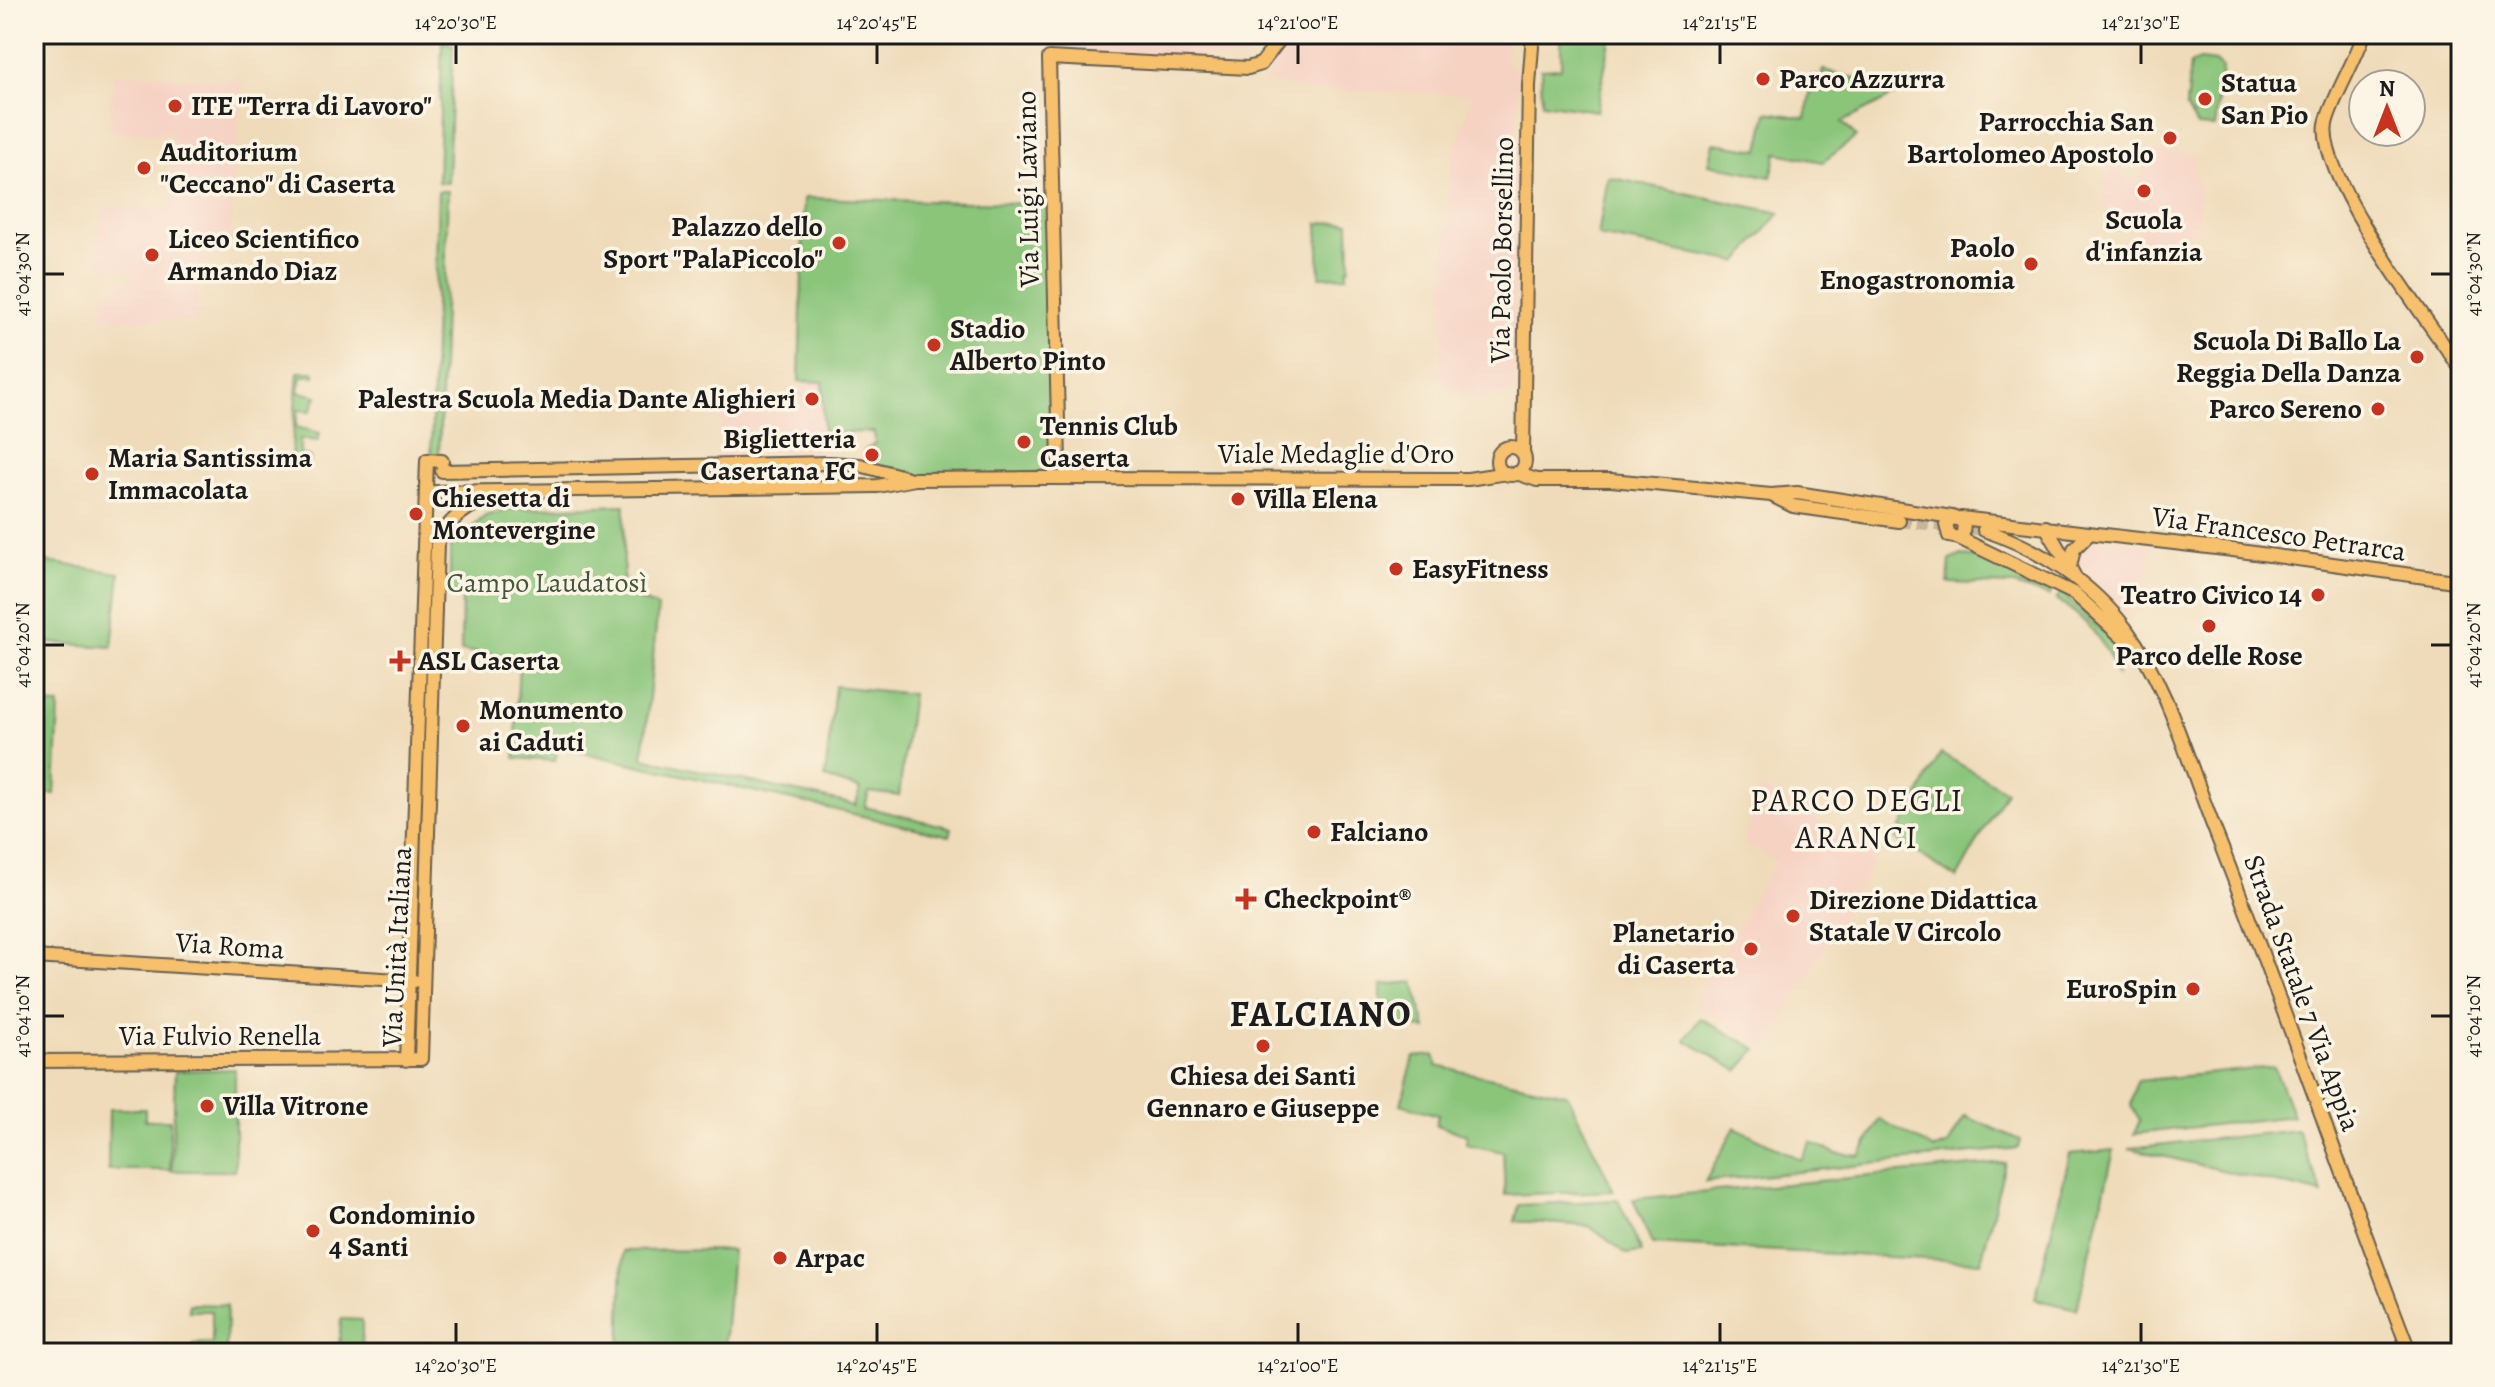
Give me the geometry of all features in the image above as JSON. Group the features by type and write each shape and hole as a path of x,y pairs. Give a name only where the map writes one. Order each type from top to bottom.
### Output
{"main road":[{"name":"Via Luigi Laviano","path":"1059,462 1049,58 1248,68 1261,64 1284,34"},
{"name":"Via Paolo Borsellino","path":"1525,34 1525,76 1529,85"},
{"name":"Via Paolo Borsellino","path":"1522,416 1509,447 1502,451 1498,459 1500,468 1518,467 1522,416 1529,85 1533,34"},
{"path":"2364,34 2326,121 2325,136 2346,193 2461,369"},
{"path":"1509,447 1518,467 1537,480"},
{"name":"Viale Medaglie d'Oro","path":"427,460 442,466 860,465 915,479"},
{"name":"Via Unità Italiana","path":"427,460 406,1060 421,1059 437,544 455,517 474,504 510,491"},
{"path":"1044,478 1056,470 1059,462 1074,478"},
{"path":"766,488 773,480 774,470 769,464"},
{"path":"792,464 787,476 793,487"},
{"path":"854,486 862,477 860,465"},
{"path":"442,466 446,491"},
{"path":"427,492 432,477 442,466"},
{"path":"627,467 628,491"},
{"name":"Viale Medaglie d'Oro","path":"1468,479 1518,467"},
{"name":"Viale Medaglie d'Oro","path":"427,492 628,491 854,486 915,479 1074,478 1611,480 1771,495"},
{"name":"Via Francesco Petrarca","path":"1771,495 1797,493 1957,518 2461,582"},
{"path":"1771,495 1793,506 1899,521"},
{"name":"Strada Statale 7 Via Appia","path":"1914,510 1945,530 1949,536 2075,594 2142,653"},
{"path":"1945,530 1957,518 1965,528 1959,538"},
{"path":"2046,527 2073,572"},
{"name":"Strada Statale 7 Via Appia","path":"1984,530 2073,572 2114,614 2142,653 2243,901 2410,1353"},
{"path":"2073,572 2074,549 2090,533"},
{"name":"Via Roma","path":"34,957 423,982"},
{"name":"Via Fulvio Renella","path":"34,1061 406,1060"}],"shaded area":[{"path":"1054,34 1249,34 1248,61 1055,51"},
{"path":"1292,34 1507,34 1507,67 1518,69 1513,395 1482,397 1446,389 1439,380 1450,169 1472,94 1321,91 1264,83"},
{"name":"ITE \"Terra di Lavoro\"","path":"113,72 242,81 234,186 170,182 173,135 109,131"},
{"path":"2143,150 2193,154 2195,176 2199,179 2199,231 2137,244 2141,215 2103,210 2108,168 2123,169 2122,176 2139,178"},
{"name":"Liceo Scientifico Armando Diaz","path":"173,186 234,191 231,246 205,245 204,283 197,284 200,323 101,318 103,297 135,274 98,265 102,206 170,210"},
{"path":"800,382 823,382 821,446 817,446 817,451 741,452 741,456 720,456 719,413 800,412"},
{"path":"2092,538 2153,545 2142,600 2136,600 2129,619 2079,565 2078,553"},
{"name":"Direzione Didattica Statale V Circolo","path":"1759,785 1878,854 1767,1049 1693,1004 1776,861 1745,844"}],"green space":[{"path":"1561,34 1611,34 1597,111 1542,103 1541,69 1561,68"},
{"path":"442,42 453,44 448,183 438,182"},
{"path":"2199,60 2216,62 2222,68 2215,127 2197,126 2186,107 2190,64"},
{"path":"1823,70 1903,91 1842,122 1856,137 1823,162 1777,153 1771,177 1709,164 1714,143 1759,150 1767,112 1806,118 1813,75 1821,78"},
{"path":"1608,177 1780,213 1738,262 1598,236"},
{"path":"438,191 448,191 439,456 431,457"},
{"path":"804,198 1046,204 1051,467 1043,473 915,479 879,471 864,451 875,443 874,432 823,433 823,382 799,381"},
{"path":"1349,222 1350,268 1347,268 1347,276 1320,277 1318,223"},
{"path":"298,372 315,372 315,376 301,376 299,392 317,396 311,411 298,410 296,427 320,433 318,441 300,439 300,454 310,457 310,462 291,459"},
{"name":"Campo Laudatosì","path":"625,505 623,594 658,607 643,758 856,805 860,789 825,778 835,686 912,694 899,796 869,792 865,807 952,828 950,836 558,747 555,761 515,758 519,656 461,651 462,593 450,593 450,548 485,516 508,509"},
{"path":"1962,555 2003,565 2054,588 2049,596 2014,585 1948,583 1950,560"},
{"path":"34,560 120,573 112,647 34,642"},
{"path":"2061,592 2126,654 2117,675 2094,632 2056,600"},
{"path":"34,704 59,705 55,794 34,794"},
{"path":"1941,753 2006,791 1957,878 1895,839"},
{"path":"1414,982 1426,1029 1381,1022 1381,985"},
{"path":"1700,1018 1757,1049 1738,1071 1685,1040"},
{"path":"1434,1055 1437,1066 1567,1094 1614,1191 1505,1195 1503,1152 1466,1144 1467,1135 1436,1125 1438,1115 1401,1104 1414,1057"},
{"path":"2274,1067 2293,1116 2134,1134 2140,1120 2131,1106 2136,1081"},
{"path":"235,1069 235,1171 172,1171 175,1071"},
{"path":"109,1109 145,1109 145,1120 170,1120 170,1170 108,1170"},
{"path":"1965,1116 2020,1140 2018,1148 1705,1182 1735,1127 1801,1160 1811,1142 1835,1153 1860,1156 1880,1119 1934,1149 1948,1145"},
{"path":"2297,1130 2323,1194 2128,1148"},
{"path":"2114,1150 2077,1309 2035,1299 2070,1154"},
{"path":"2005,1163 1981,1262 1653,1244 1633,1199"},
{"path":"1618,1200 1642,1252 1626,1254 1589,1226 1515,1221 1519,1205"},
{"path":"732,1250 724,1353 620,1353 623,1251"},
{"path":"189,1304 227,1305 226,1352 193,1351 193,1344 212,1343 212,1311 189,1311"},
{"path":"341,1319 362,1320 362,1350 339,1349"}],"tunnel":[{"path":"1899,521 1984,530"}],"place":[{"name":"Parco Azzurra","path":"1763,79"},
{"name":"Statua San Pio","path":"2205,99"},
{"name":"ITE \"Terra di Lavoro\"","path":"175,106"},
{"name":"Parrocchia San Bartolomeo Apostolo","path":"2170,138"},
{"name":"Auditorium \"Ceccano\" di Caserta","path":"144,168"},
{"name":"Scuola d'infanzia","path":"2144,191"},
{"name":"Palazzo dello Sport \"PalaPiccolo\"","path":"839,243"},
{"name":"Liceo Scientifico Armando Diaz","path":"152,255"},
{"name":"Paolo Enogastronomia","path":"2031,264"},
{"name":"Stadio Alberto Pinto","path":"934,345"},
{"name":"Scuola Di Ballo La Reggia Della Danza","path":"2417,357"},
{"name":"Palestra Scuola Media Dante Alighieri","path":"812,399"},
{"name":"Parco Sereno","path":"2378,409"},
{"name":"Tennis Club Caserta","path":"1024,442"},
{"name":"Biglietteria Casertana FC","path":"872,455"},
{"name":"Maria Santissima Immacolata","path":"92,474"},
{"name":"Villa Elena","path":"1238,499"},
{"name":"Chiesetta di Montevergine","path":"416,514"},
{"name":"EasyFitness","path":"1396,569"},
{"name":"Teatro Civico 14","path":"2318,595"},
{"name":"Parco delle Rose","path":"2209,626"},
{"name":"ASL Caserta","path":"400,661"},
{"name":"Monumento ai Caduti","path":"463,726"},
{"name":"Falciano","path":"1314,832"},
{"name":"Checkpoint®","path":"1246,899"},
{"name":"Direzione Didattica Statale V Circolo","path":"1793,916"},
{"name":"Planetario di Caserta","path":"1751,949"},
{"name":"EuroSpin","path":"2193,989"},
{"name":"Chiesa dei Santi Gennaro e Giuseppe","path":"1263,1046"},
{"name":"Villa Vitrone","path":"207,1106"},
{"name":"Condominio 4 Santi","path":"313,1231"},
{"name":"Arpac","path":"780,1258"}],"district":[{"name":"PARCO DEGLI ARANCI","path":"1857,818"},
{"name":"FALCIANO","path":"1321,1013"}]}
